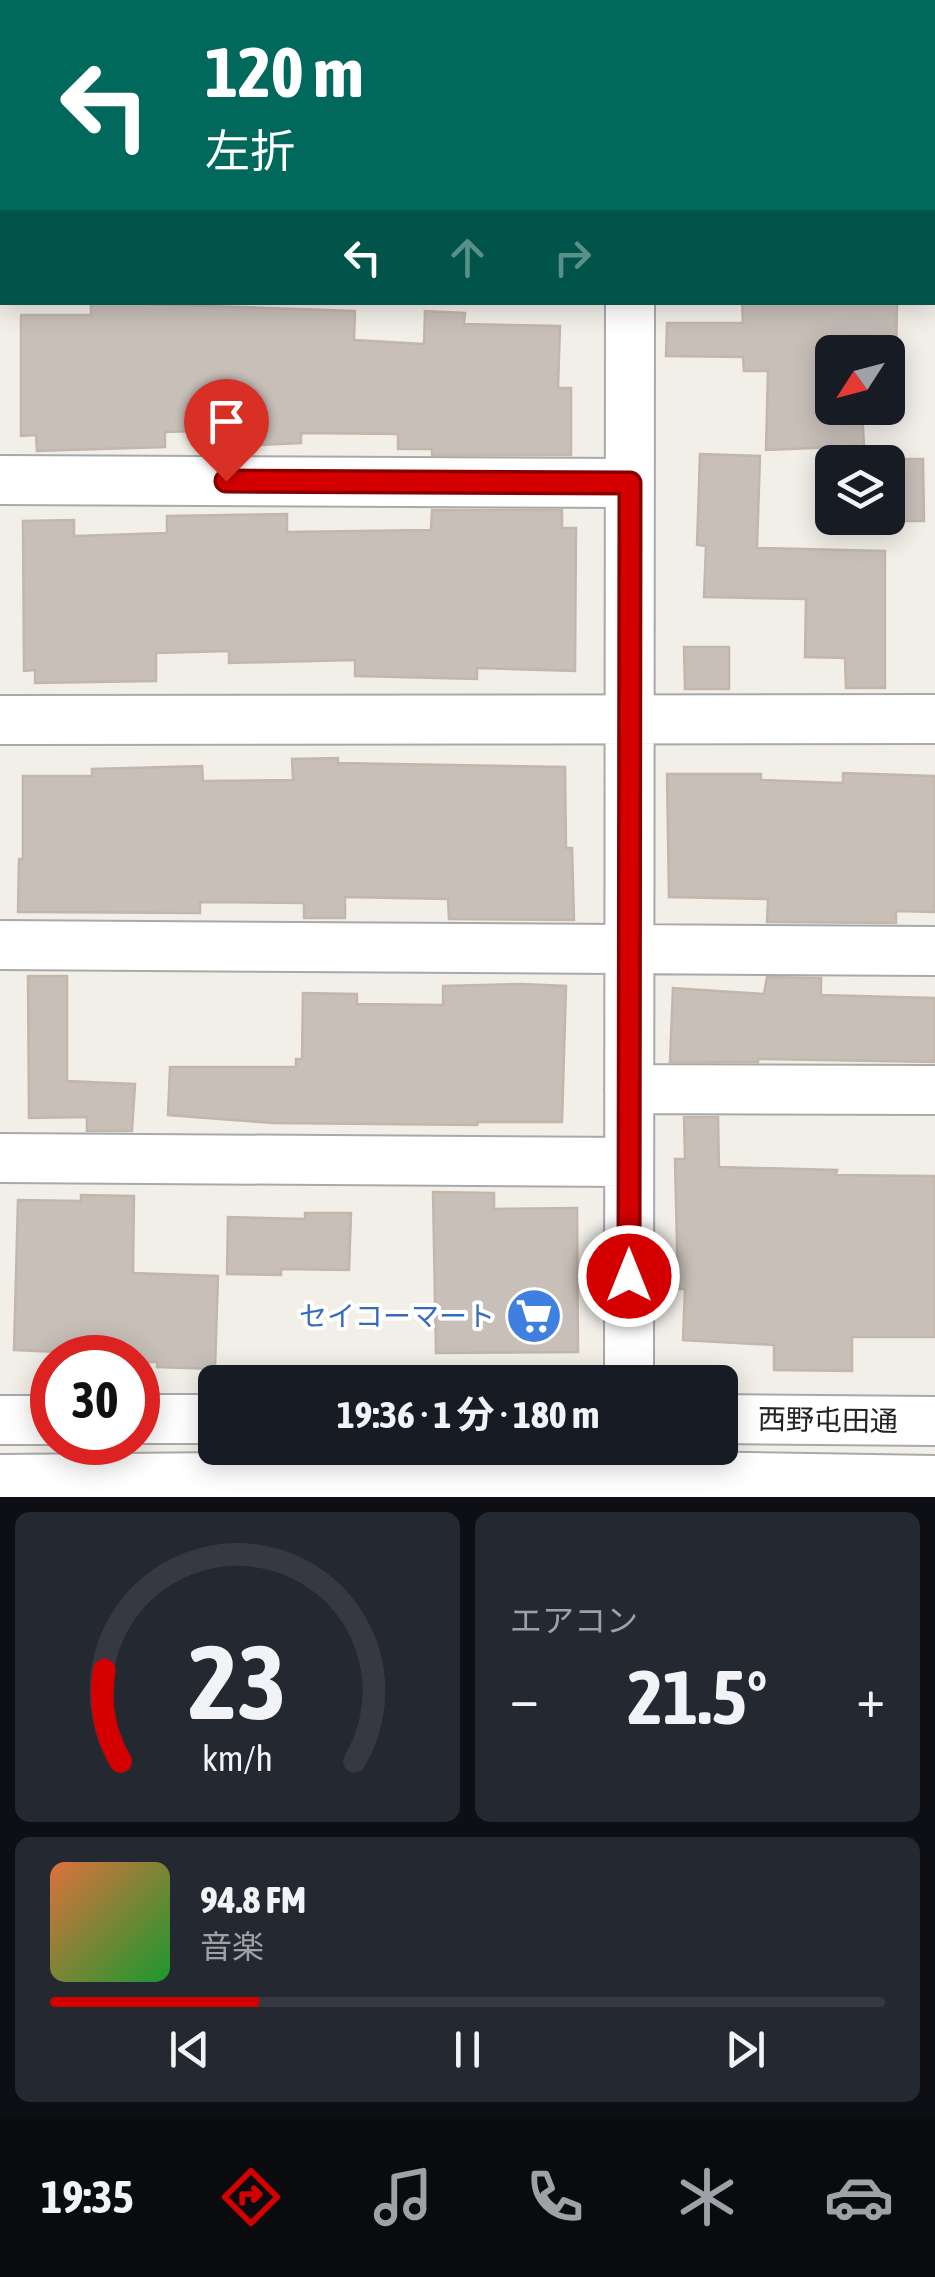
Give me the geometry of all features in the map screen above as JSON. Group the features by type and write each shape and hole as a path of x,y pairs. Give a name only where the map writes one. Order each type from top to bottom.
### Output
{"street":[{"path":"629,1365 630,305"},
{"path":"0,480 630,483"},
{"path":"0,720 935,718"},
{"path":"0,945 935,951"},
{"path":"629,1089 935,1090"},
{"path":"0,1158 629,1162"},
{"name":"西野屯田通","path":"738,1418 935,1421"},
{"path":"160,1420 198,1419"},
{"path":"0,1420 30,1420"},
{"path":"0,1479 630,1473 935,1480"}],"building":[{"path":"91,305 355,311 354,340 424,344 425,311 465,313 464,324 560,326 558,388 571,388 571,455 432,455 432,449 398,449 398,434 301,433 301,443 259,445 259,429 165,432 165,447 37,451 36,435 21,436 21,315 91,315"},
{"path":"742,305 897,305 896,335 815,335 815,425 863,425 864,445 766,450 768,371 744,371 743,357 666,356 667,323 743,323"},
{"path":"700,454 760,456 757,548 885,551 885,688 846,688 845,658 805,657 806,599 704,597 706,546 697,545"},
{"path":"905,459 923,459 924,521 905,521"},
{"path":"432,510 562,510 562,528 576,528 575,671 477,668 477,679 355,676 355,660 229,663 229,651 156,653 156,681 35,683 35,670 24,671 23,521 74,520 74,536 167,533 167,516 287,514 287,532 431,530"},
{"path":"684,647 729,647 729,689 685,689"},
{"path":"338,758 338,763 565,767 566,848 572,848 574,920 449,919 448,899 345,897 345,918 304,918 304,903 200,902 200,913 18,912 19,859 23,859 23,776 92,776 92,769 202,766 203,781 293,780 292,759"},
{"path":"843,773 935,776 935,912 896,911 896,923 767,922 768,899 669,897 667,774 761,774 761,780 843,783"},
{"path":"28,976 67,976 67,1081 135,1084 132,1131 87,1131 87,1117 29,1118"},
{"path":"767,977 821,978 821,995 935,998 935,1062 670,1062 673,988 764,994"},
{"path":"443,986 566,986 562,1122 274,1123 168,1115 170,1067 296,1067 296,1059 302,1059 303,993 357,994 357,1004 443,1005"},
{"path":"684,1117 718,1117 719,1167 837,1170 836,1175 935,1176 935,1337 852,1337 852,1371 774,1370 774,1345 683,1340 685,1289 678,1289 675,1159 685,1159"},
{"path":"433,1192 494,1193 494,1209 577,1208 578,1352 436,1353"},
{"path":"81,1195 134,1196 133,1273 218,1276 215,1365 160,1367 160,1335 30,1335 30,1351 14,1350 18,1200 81,1201"},
{"path":"305,1213 351,1213 349,1270 281,1269 281,1275 227,1274 228,1217 305,1219"}],"place":[{"name":"セイコーマート","path":"534,1316"}],"route":[{"path":"226,481 630,483 629,1276"}]}
